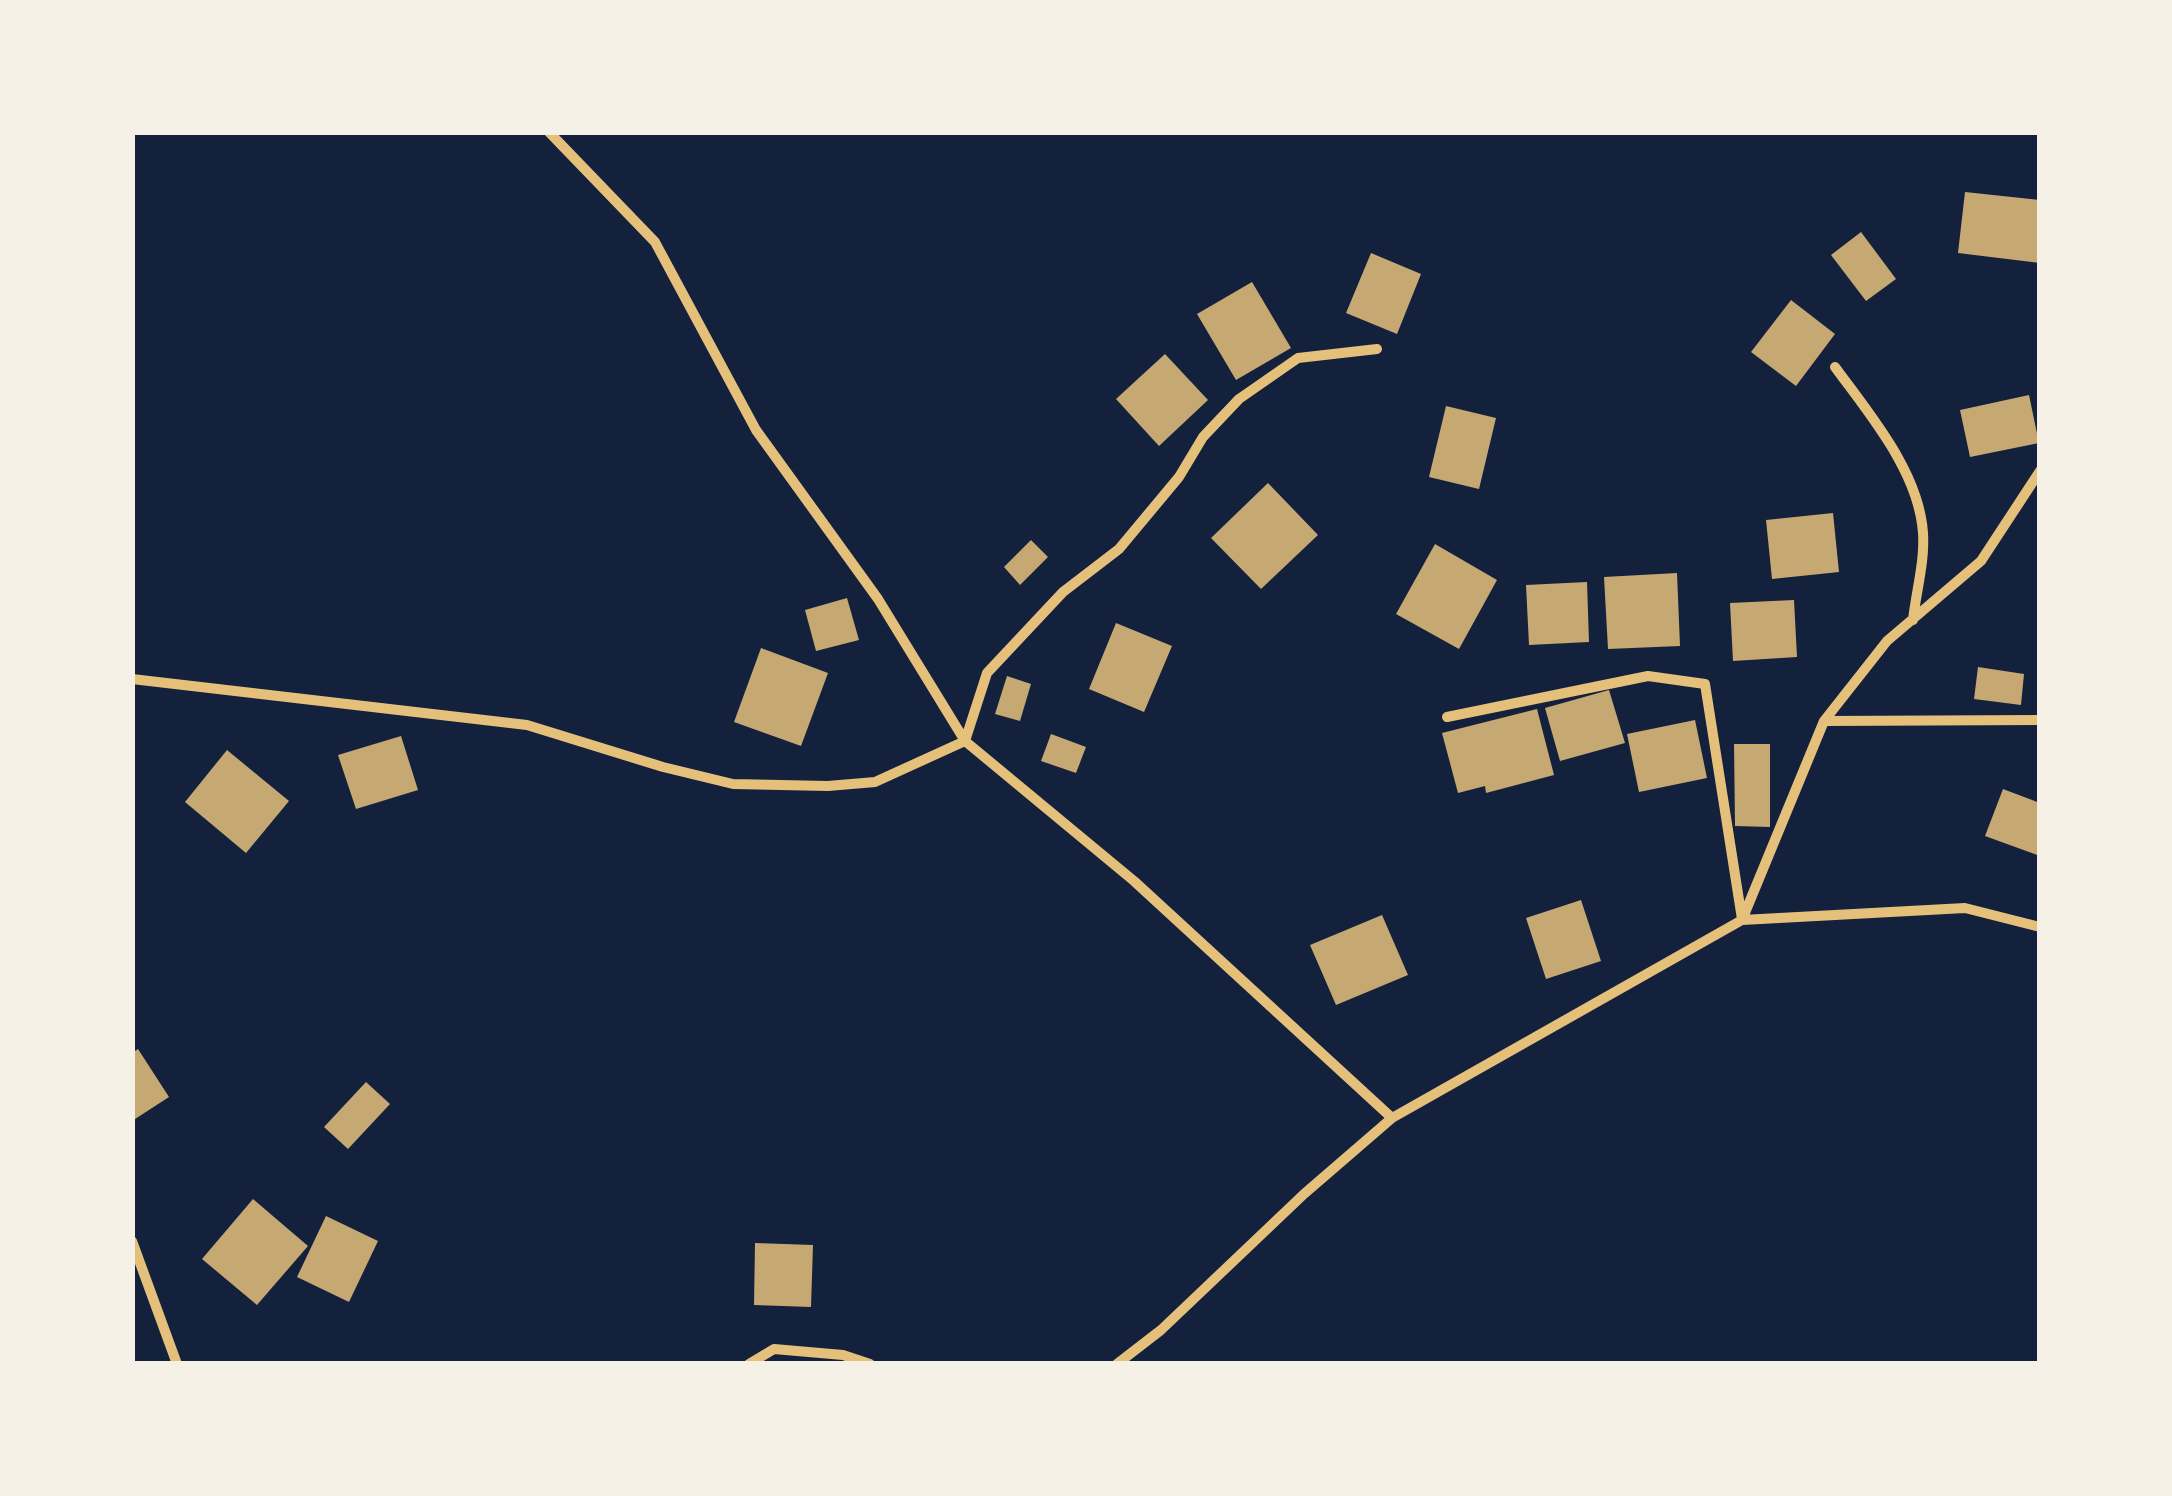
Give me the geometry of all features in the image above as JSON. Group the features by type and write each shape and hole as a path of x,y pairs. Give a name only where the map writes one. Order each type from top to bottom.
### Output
{"street":[{"path":"549,132 655,242 756,430 878,599 965,741 1134,880 1392,1118"},
{"path":"132,679 527,725 733,784 828,786 875,782 965,741 987,674 1063,592 1119,549 1178,478 1203,437 1239,399 1298,358 1377,349"},
{"path":"1836,367 1874,421 1914,490 1923,534 1913,620"},
{"path":"1742,920 1824,721 1887,641 1982,562 2040,471"},
{"path":"1447,717 1648,676 1705,684 1742,920"},
{"path":"1824,721 2040,720"},
{"path":"1117,1364 1162,1330 1304,1194 1392,1118 1742,920 1965,908 2040,927"},
{"path":"132,1241 177,1364"},
{"path":"749,1364 774,1349 870,1364"}],"building":[{"path":"1965,192 2040,200 2040,263 1958,253"},
{"path":"1861,232 1896,279 1866,301 1831,255"},
{"path":"1371,253 1421,274 1397,334 1346,313"},
{"path":"1252,282 1291,348 1236,380 1197,314"},
{"path":"1791,300 1835,334 1796,386 1751,352"},
{"path":"1165,354 1208,400 1159,446 1116,399"},
{"path":"2029,395 2039,443 1970,457 1960,410"},
{"path":"1446,406 1496,418 1479,489 1429,477"},
{"path":"1268,483 1318,535 1261,589 1211,538"},
{"path":"1833,513 1839,572 1772,579 1766,520"},
{"path":"1031,540 1048,557 1020,585 1004,567"},
{"path":"1435,544 1497,580 1459,649 1396,614"},
{"path":"1677,573 1680,646 1608,649 1604,577"},
{"path":"1587,582 1589,642 1529,645 1526,585"},
{"path":"847,598 859,640 816,651 805,610"},
{"path":"1794,600 1797,657 1733,661 1730,603"},
{"path":"1116,623 1172,646 1144,712 1089,689"},
{"path":"761,648 828,673 801,746 734,722"},
{"path":"1978,667 2024,674 2021,705 1974,699"},
{"path":"1007,676 1031,684 1020,721 995,714"},
{"path":"1609,690 1625,743 1560,761 1545,708"},
{"path":"1537,709 1554,775 1486,793 1485,786 1458,793 1442,733"},
{"path":"1695,720 1707,778 1639,792 1627,734"},
{"path":"1051,734 1086,747 1076,773 1041,761"},
{"path":"401,736 418,790 356,809 338,755"},
{"path":"1734,744 1770,744 1770,827 1735,826"},
{"path":"227,750 289,801 246,853 185,802"},
{"path":"2003,789 2040,803 2040,856 1985,836"},
{"path":"1581,900 1601,961 1546,979 1526,918"},
{"path":"1382,915 1408,975 1336,1005 1310,945"},
{"path":"138,1049 169,1097 132,1121 132,1053"},
{"path":"366,1082 390,1104 348,1149 324,1127"},
{"path":"253,1199 308,1246 257,1305 202,1259"},
{"path":"326,1216 378,1241 349,1302 297,1277"},
{"path":"755,1243 813,1245 811,1307 754,1305"}]}
